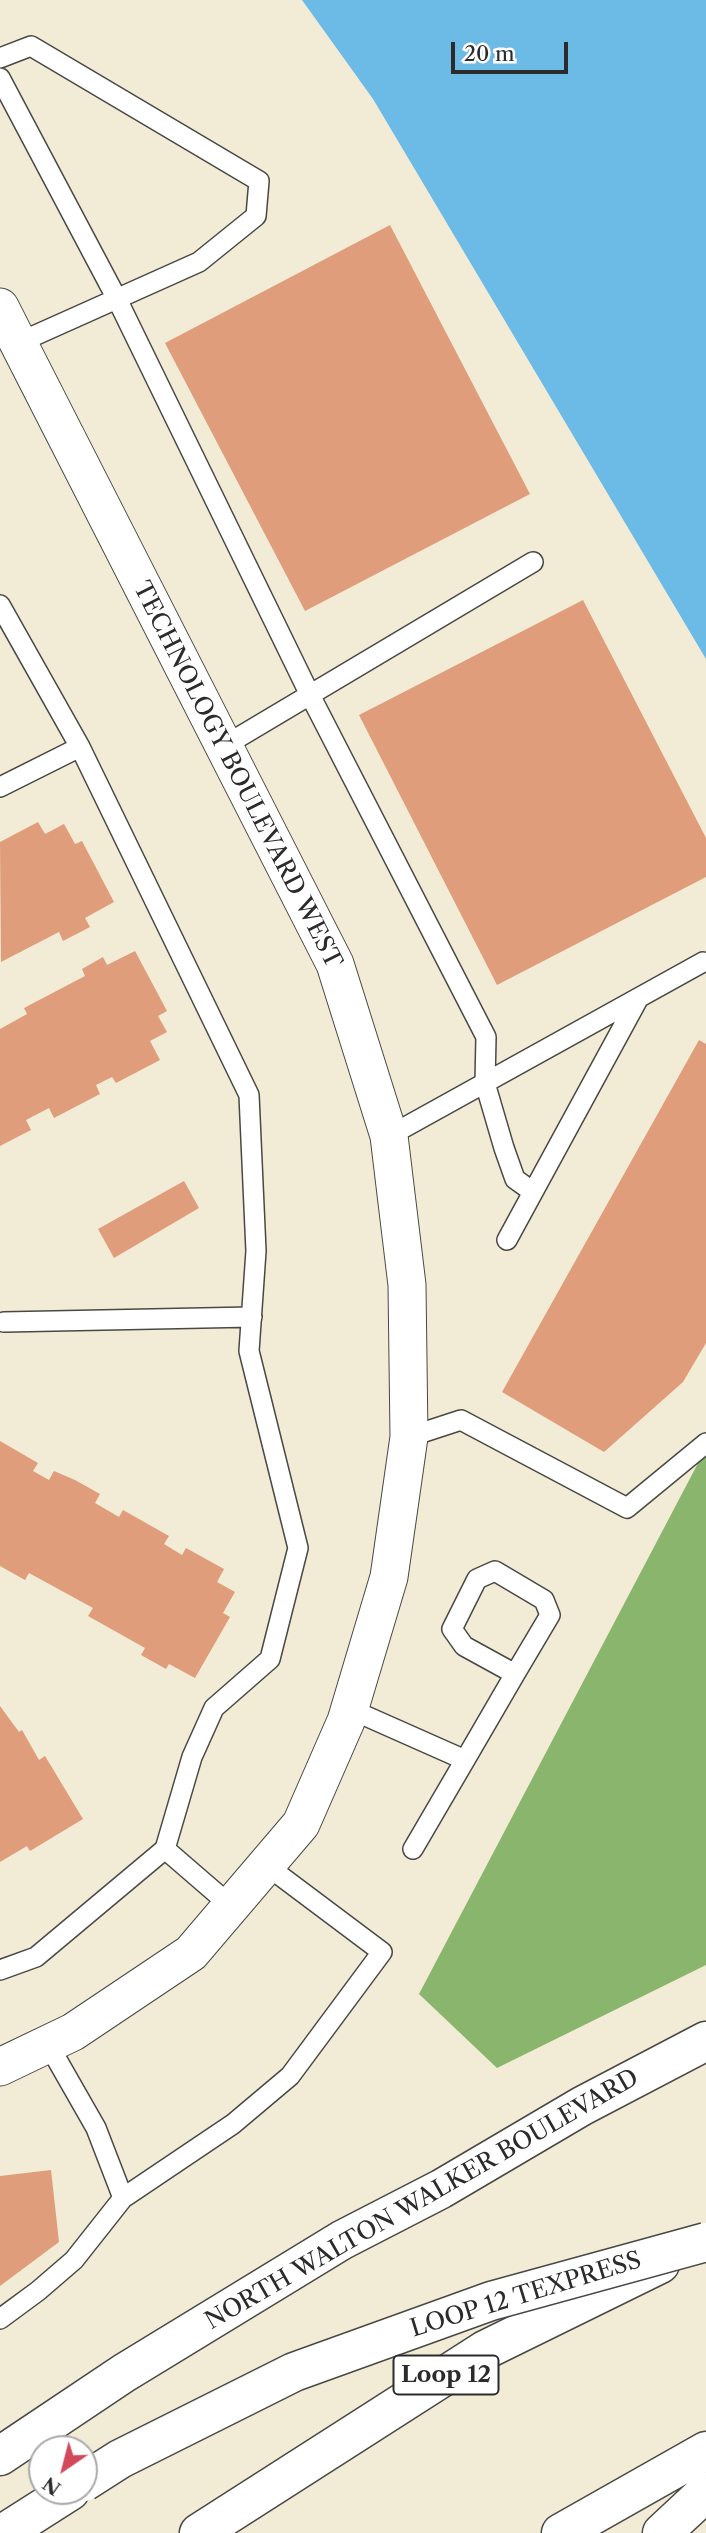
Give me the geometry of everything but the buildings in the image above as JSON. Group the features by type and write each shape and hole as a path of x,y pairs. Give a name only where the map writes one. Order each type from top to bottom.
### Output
{"main road":[{"name":"NORTH WALTON WALKER BOULEVARD","path":"0,2456 124,2373 342,2240 441,2189 582,2106 706,2041"},
{"name":"LOOP 12 TEXPRESS","path":"98,2473 120,2459 294,2372 491,2301 706,2242"},
{"name":"Loop 12","path":"199,2533 485,2350 706,2242"},
{"path":"561,2533 706,2451"},
{"path":"662,2533 706,2492"},
{"path":"4,2533 48,2505"}],"street":[{"name":"TECHNOLOGY BOULEVARD WEST","path":"0,307 335,964 389,1136 407,1285 409,1437 388,1577 350,1709 301,1824 191,1952 73,2032 0,2067"}],"lane":[{"path":"0,58 31,46 259,181 256,216 199,262 18,343"},
{"path":"0,78 117,299 310,695 486,1037 485,1083 515,1179 533,1192"},
{"path":"224,746 533,562"},
{"path":"0,605 80,747 249,1095 256,1251 249,1351 298,1548 270,1659 214,1708 192,1757 164,1849 36,1957 0,1970"},
{"path":"0,787 80,747"},
{"path":"389,1136 704,962"},
{"path":"507,1240 638,1000"},
{"path":"4,1322 252,1317"},
{"path":"409,1437 461,1419 627,1508 706,1443"},
{"path":"413,1849 550,1615 544,1600 495,1571 477,1578 452,1629 464,1646 515,1674"},
{"path":"350,1709 465,1760"},
{"path":"164,1849 231,1906"},
{"path":"0,2319 74,2260 123,2198 233,2124 290,2076 382,1952 266,1865"},
{"path":"48,2044 96,2128 123,2198"}],"green space":[{"path":"706,1448 706,1965 497,2068 419,1994"}],"water":[{"path":"302,0 706,0 706,659 373,99"}]}
